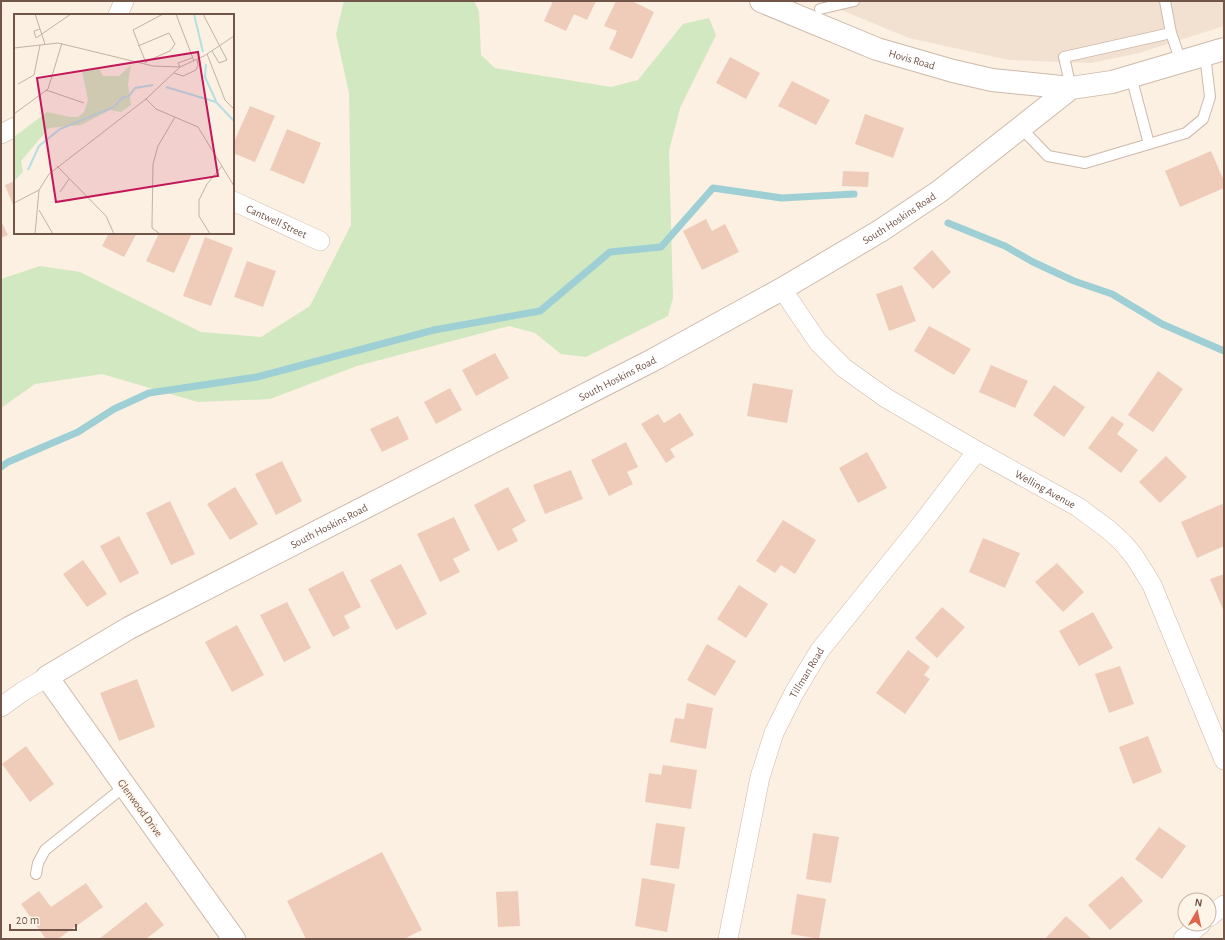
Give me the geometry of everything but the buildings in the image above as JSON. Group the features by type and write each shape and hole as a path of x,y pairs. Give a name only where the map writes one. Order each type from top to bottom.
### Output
{"street":[{"path":"118,14 124,1"},
{"name":"Hovis Road","path":"761,1 821,13 877,49 953,71 992,80 1071,88"},
{"path":"1071,88 1112,82 1214,52"},
{"name":"South Hoskins Road","path":"1,707 22,692 136,624 653,360 782,289 880,231 940,191 1071,88"},
{"path":"1,134 14,128"},
{"name":"Cantwell Street","path":"234,201 320,241"},
{"name":"Welling Avenue","path":"782,289 818,342 844,368 886,398 1078,507 1109,530 1134,556 1152,585 1224,760"},
{"name":"Tillman Road","path":"728,939 760,777 774,733 794,692 820,650 919,527 977,451"},
{"name":"Glenwood Drive","path":"47,677 234,939"},
{"path":"1183,939 1191,932"}],"lane":[{"path":"821,13 854,1"},
{"path":"1165,1 1171,33 1181,62"},
{"path":"1071,88 1064,57 1171,33"},
{"path":"1021,128 1048,156 1085,163 1186,133 1203,119 1210,97 1214,52"},
{"path":"1131,76 1148,144"},
{"path":"36,874 38,863 45,850 124,786"}],"shaded area":[{"path":"819,1 1224,1 1224,26 1139,53 1091,63 1009,60 909,38"}],"green space":[{"path":"344,1 474,1 479,11 481,55 495,68 611,87 638,80 683,24 709,18 716,35 680,108 669,151 673,298 668,316 586,357 561,354 535,333 509,326 357,366 270,399 198,402 102,374 35,384 1,408 1,279 40,266 80,272 201,332 261,337 310,306 351,225 349,93 336,34"}],"waterway":[{"path":"1,467 8,462 78,432 114,409 149,393 257,377 434,330 540,311 610,252 661,247 713,188 782,198 854,194"},
{"path":"948,223 1005,246 1033,262 1074,281 1112,294 1162,324 1224,351"}]}
